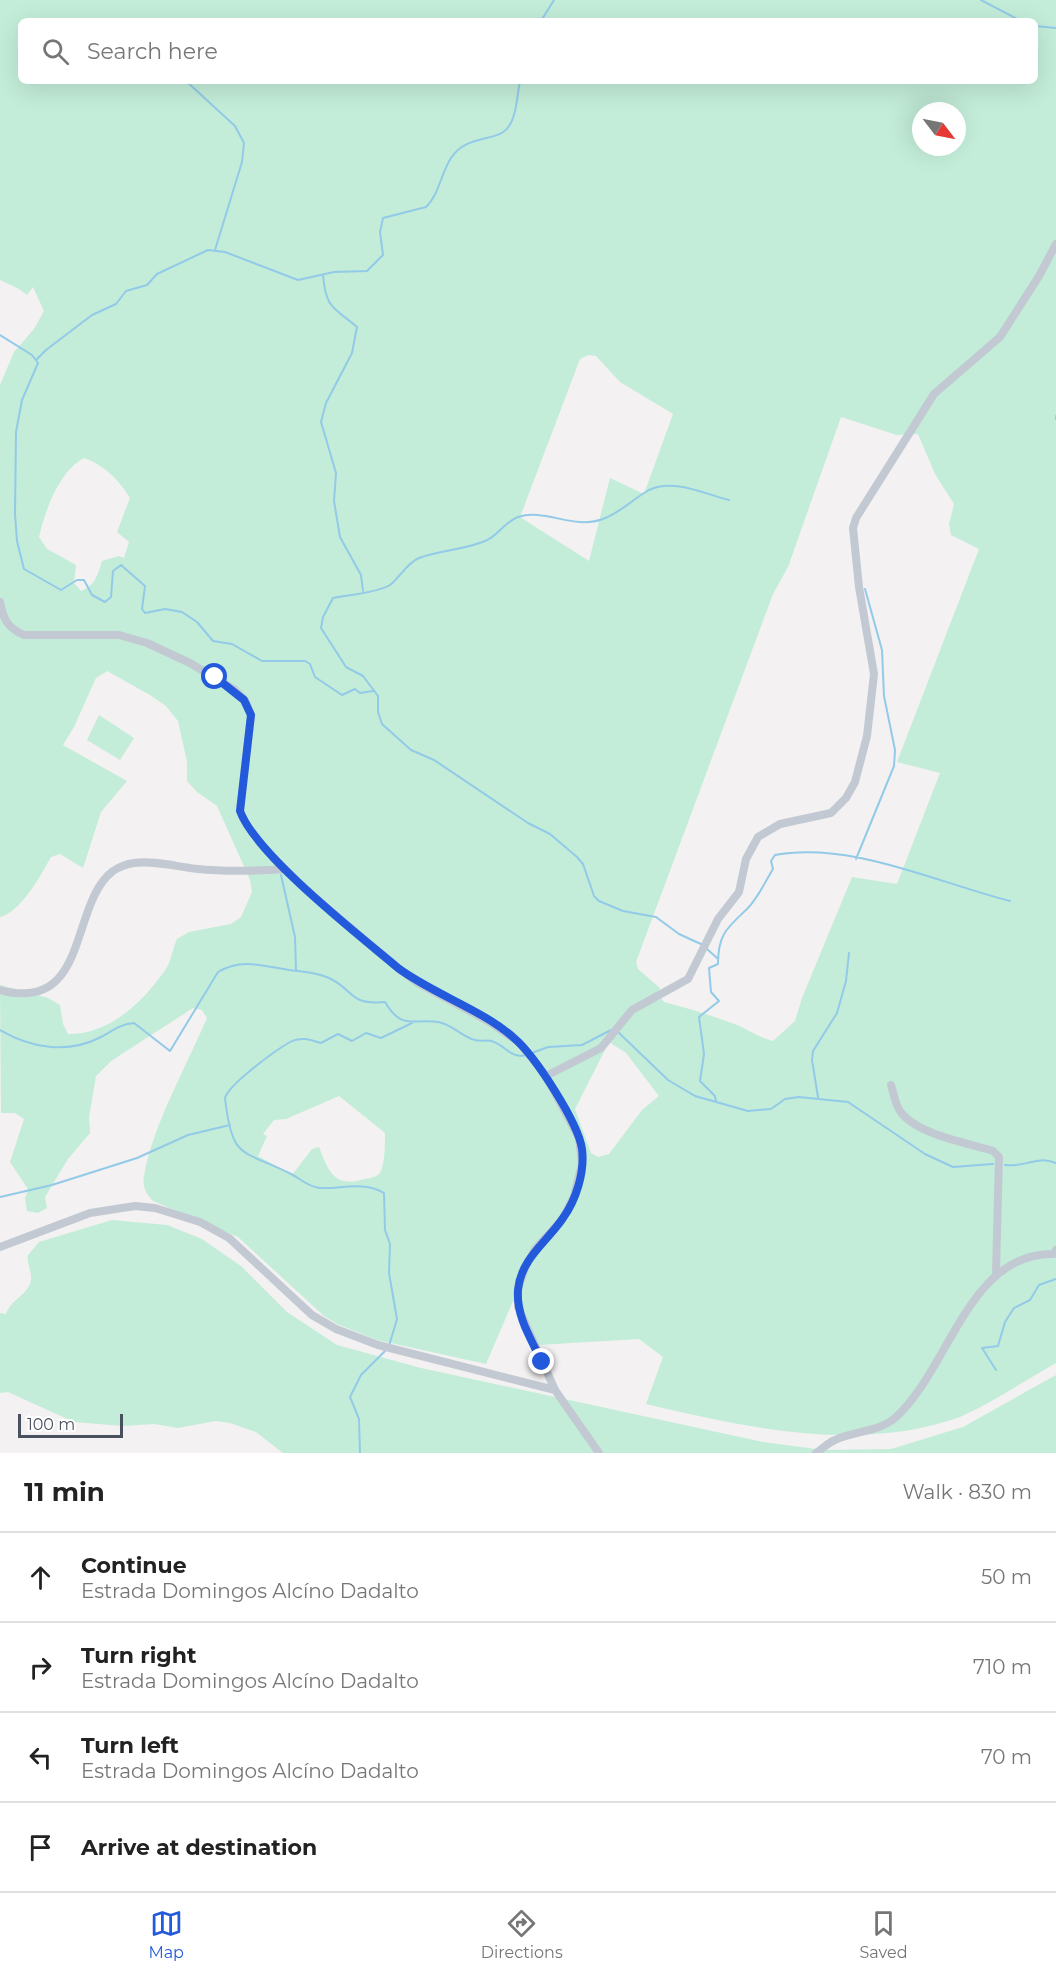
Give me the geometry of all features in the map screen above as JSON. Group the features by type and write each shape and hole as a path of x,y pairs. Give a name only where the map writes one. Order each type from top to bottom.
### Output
{"street":[{"path":"546,1076 601,1048 632,1010 688,979 695,970 718,919 739,892 746,859 758,837 780,824 831,813 846,798 855,782 867,736 874,674 859,587 853,528 856,518 934,394 1000,337 1039,276 1056,244"},
{"path":"0,602 5,621 10,627 24,634 119,635 147,643 190,663 235,690 244,700 251,715 240,811 244,821 265,848 285,869 418,983 512,1035 546,1076 579,1137 582,1164 569,1208 529,1260 520,1281 518,1298 521,1317 555,1390 599,1453"},
{"path":"0,990 22,993 41,989 58,979 74,955 98,890 112,872 122,866 146,863 246,871 285,869"},
{"path":"891,1085 902,1114 917,1126 997,1154 996,1273"},
{"path":"0,1247 90,1213 135,1206 155,1208 200,1222 229,1238 312,1315 336,1329 378,1345 555,1390"},
{"path":"816,1453 834,1440 883,1426 894,1419 921,1388 983,1287 996,1273 1029,1255 1055,1252"}],"green space":[{"path":"0,0 1056,0 1056,1363 960,1417 922,1428 883,1434 803,1433 724,1421 646,1404 663,1357 639,1339 538,1345 513,1301 486,1364 377,1340 337,1324 324,1316 238,1237 153,1201 145,1190 144,1176 154,1137 207,1018 202,1010 193,1008 111,1061 96,1076 89,1117 90,1133 68,1159 45,1197 47,1208 38,1213 27,1211 25,1199 28,1189 10,1162 24,1119 15,1113 1,1113 0,985 48,998 60,1005 63,1024 68,1034 97,1029 124,1014 147,993 166,969 177,939 189,932 231,924 241,917 252,892 250,880 217,806 197,792 187,781 187,762 178,721 166,706 107,671 96,678 74,727 63,745 127,781 101,812 83,868 60,854 51,857 23,901 8,914 0,917 0,385 14,352 34,329 44,311 33,287 27,295 0,280","holes":["588,355 596,356 620,382 673,414 644,494 610,478 589,561 520,517 580,359","841,417 897,435 918,434 935,474 954,504 949,524 951,535 979,549 897,762 940,773 897,884 852,877 802,998 795,1021 773,1041 721,1019 664,1002 658,994 660,988 638,969 636,962 773,594 788,567","84,458 98,464 110,474 130,498 117,532 129,542 124,558 119,556 102,561 93,583 81,591 74,583 76,565 47,549 39,537 49,504 60,482 67,472","609,1042 626,1053 659,1096 642,1110 609,1154 598,1157 591,1153 575,1109","339,1096 385,1133 384,1157 378,1175 355,1181 339,1179 334,1176 326,1164 319,1147 312,1149 292,1175 258,1156 267,1136 263,1134 274,1120 286,1119"]},
{"path":"99,715 134,738 120,760 87,740"},
{"path":"112,1220 167,1225 202,1239 241,1266 287,1312 337,1345 421,1368 763,1442 824,1450 891,1449 963,1427 1056,1375 1056,1453 283,1453 256,1432 230,1423 216,1421 178,1428 154,1424 123,1426 74,1422 8,1392 0,1393 0,1313 6,1314 30,1284 28,1255 39,1242"}],"waterway":[{"path":"543,18 554,0"},
{"path":"981,0 1015,18"},
{"path":"1038,26 1056,28"},
{"path":"189,84 235,126 244,143 242,162 215,250"},
{"path":"36,360 92,315 116,304 126,291 147,285 157,274 208,250 225,252 298,280 334,272 367,271 383,255 380,232 383,218 426,207 434,196 451,158 458,150 474,141 498,135 504,131 514,116 519,84"},
{"path":"323,275 326,295 332,307 357,327 352,353 326,403 321,422 336,473 334,501 340,537 361,575 363,591"},
{"path":"0,335 32,355 38,363 22,400 16,432 15,514 17,541 24,569 61,590 77,580 84,580 92,595 105,602 111,597 113,571 121,565 145,586 142,609 145,613 165,609 182,612 197,622 213,641 232,644 262,661 305,661 310,664 315,677 342,695 355,689 360,693 373,691"},
{"path":"703,945 679,934 656,917 623,911 599,901 594,896 583,864 550,834 528,823 434,760 411,750 382,724 378,712 378,696 363,676 346,667 321,628 323,617 333,598 384,588 419,558 485,541 518,517 538,515 570,521 592,522 615,513 649,490 668,486 689,488 729,500"},
{"path":"856,859 894,766 895,750 884,696 882,650 865,589"},
{"path":"716,1102 715,1096 700,1081 704,1054 699,1017 719,1001 711,992 709,968 718,964 718,954 725,932 758,895 773,869 771,861 775,855 804,852 864,859 1010,901"},
{"path":"281,875 295,937 296,970"},
{"path":"707,949 717,958"},
{"path":"818,1097 812,1060 813,1051 837,1013 846,981 849,953"},
{"path":"0,1030 37,1045 62,1047 87,1043 120,1027 134,1023 170,1051 218,972 236,965 253,964 324,976 338,983 358,999 385,1002 391,1011 403,1020 443,1023 470,1038 478,1041 492,1041 513,1054 527,1055"},
{"path":"389,1346 397,1319 389,1273 390,1244 385,1230 384,1193 360,1186 316,1187 250,1155 242,1150 231,1133 225,1098 235,1084 254,1068 294,1040 306,1039 321,1043 338,1034 352,1041 366,1033 381,1038 412,1023"},
{"path":"532,1053 548,1047 582,1045 611,1030"},
{"path":"617,1031 668,1080 695,1096 748,1111 771,1109 785,1099 799,1097 848,1102 925,1154 953,1167 993,1164"},
{"path":"0,1197 52,1185 137,1158 188,1135 230,1125"},
{"path":"1005,1165 1043,1160 1056,1163"},
{"path":"996,1370 982,1348 998,1346 1005,1322 1014,1308 1030,1300 1039,1285 1056,1279"},
{"path":"360,1453 359,1419 350,1397 361,1375 385,1351"}],"route":[{"path":"215,677 235,690 248,706 251,715 240,811 244,821 265,848 285,869 398,968 418,983 512,1035 529,1052 546,1076 579,1137 582,1164 574,1196 562,1220 535,1250 525,1268 518,1289 518,1307 521,1317 542,1362"}]}
